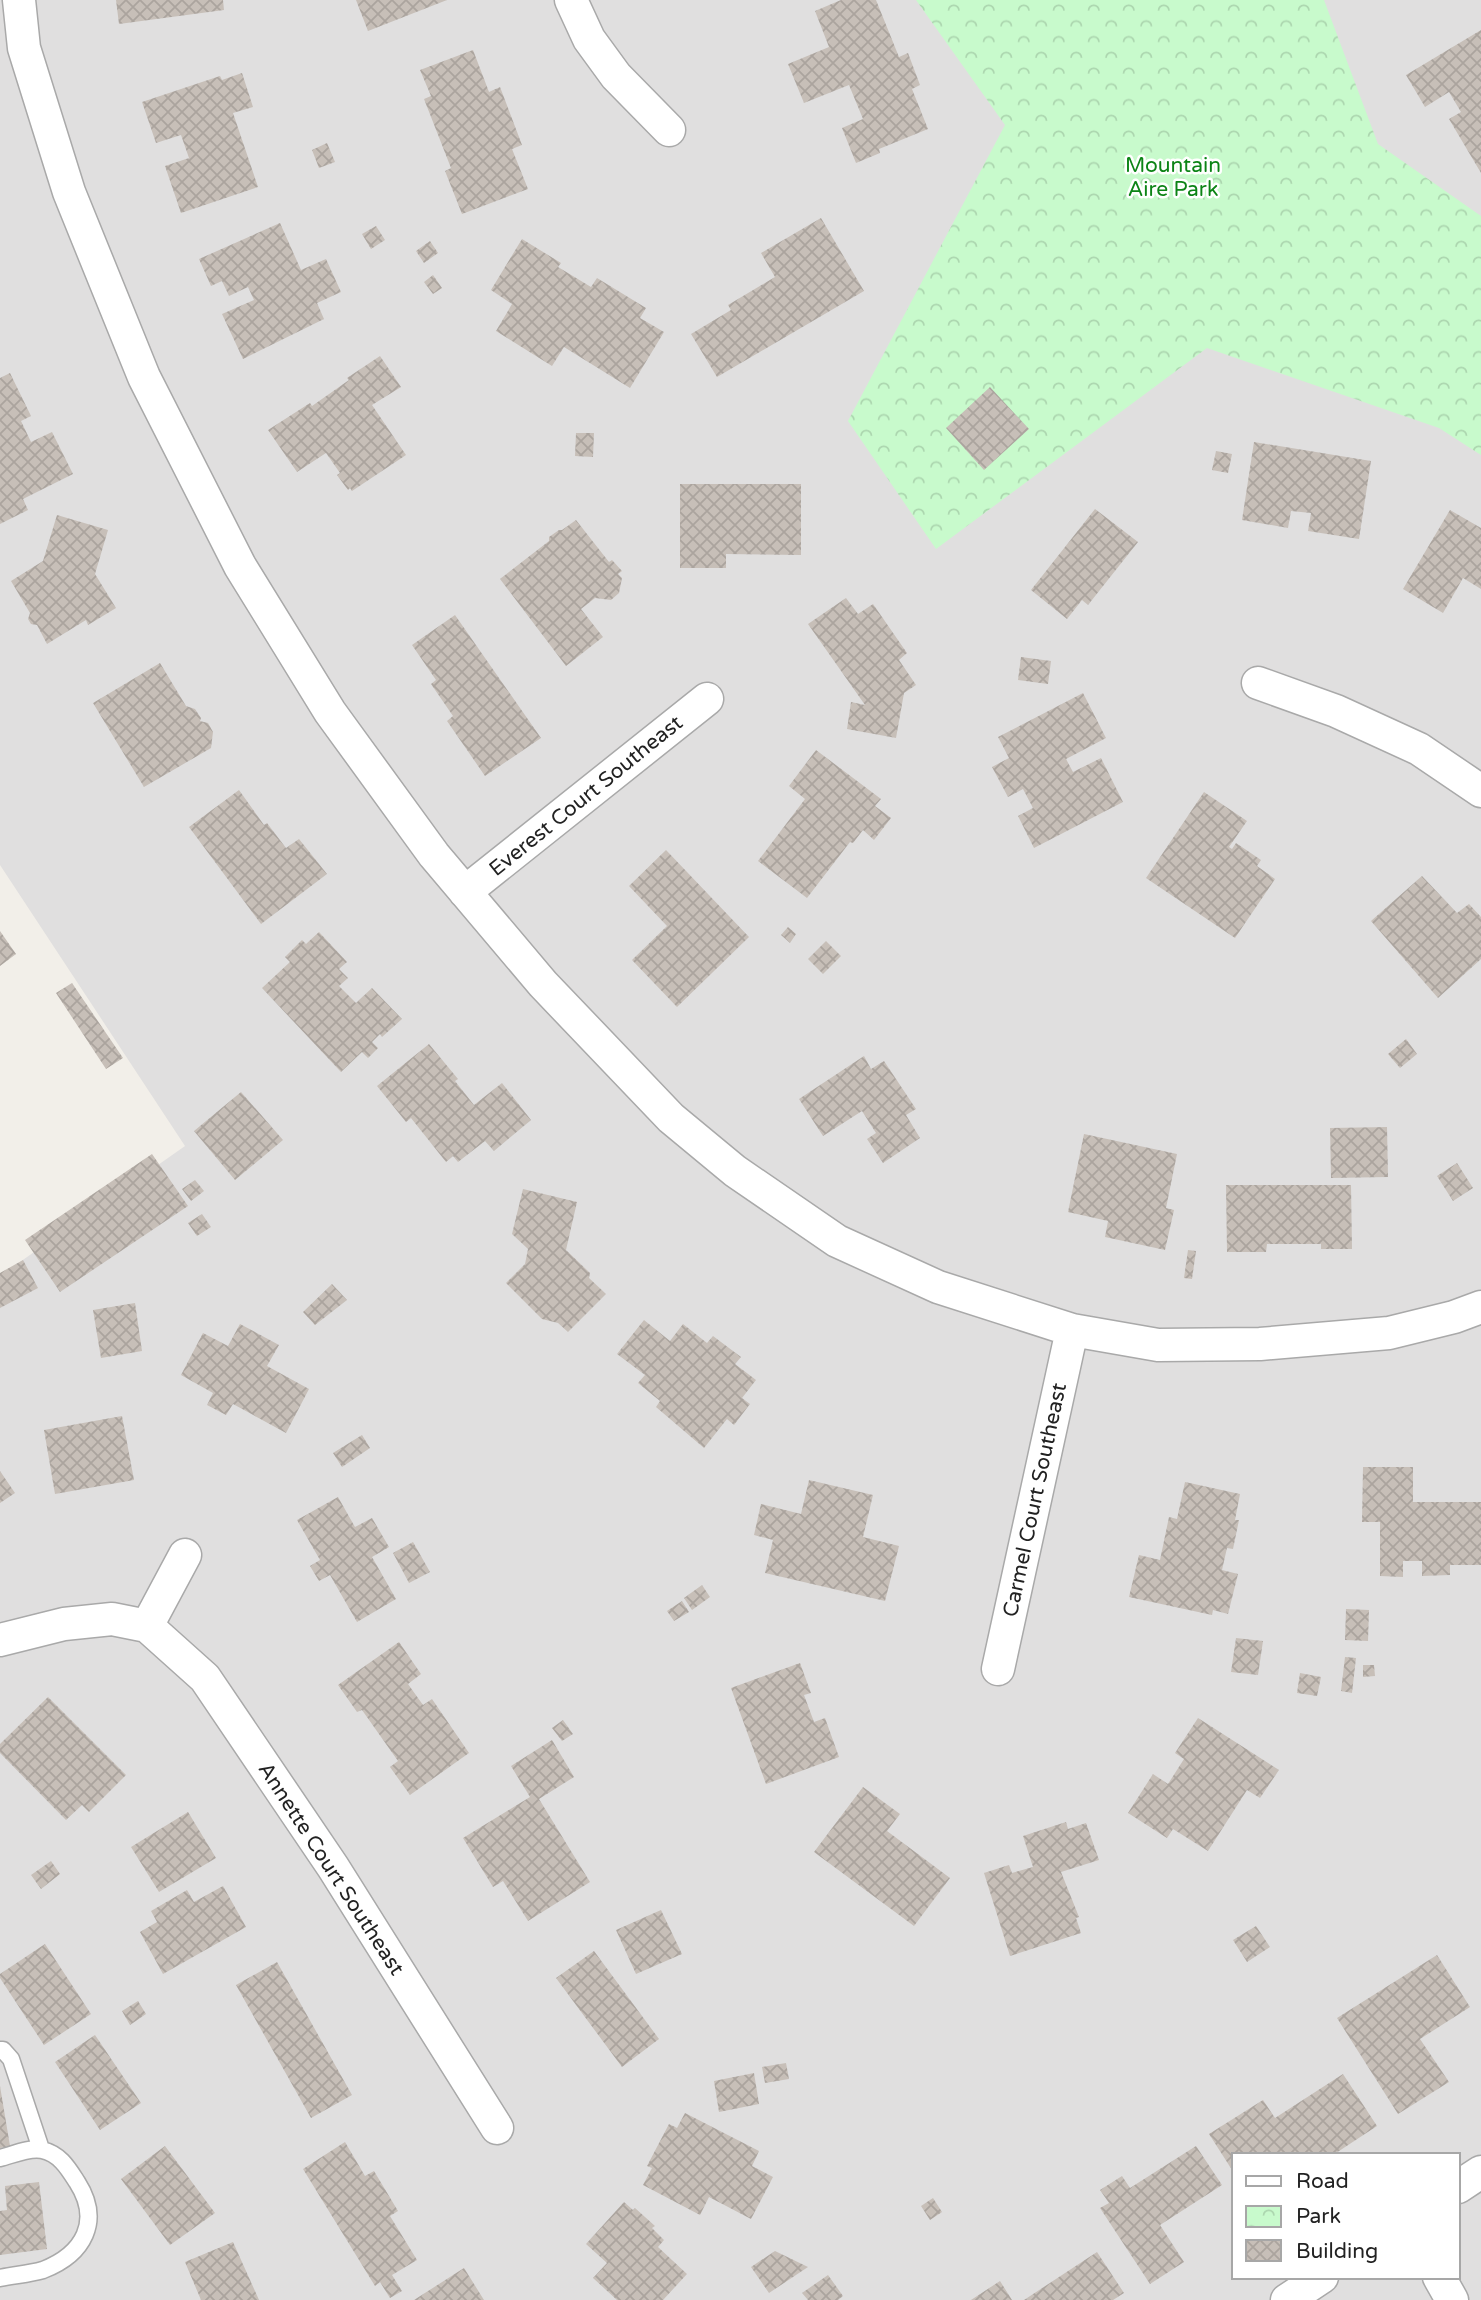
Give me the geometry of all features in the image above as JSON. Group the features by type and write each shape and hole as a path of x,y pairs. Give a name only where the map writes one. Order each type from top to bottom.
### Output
{"street":[{"path":"19,0 24,48 69,192 144,377 240,566 331,712 434,855 542,984 671,1118 734,1171 837,1241 938,1287 1072,1330 1158,1345 1259,1345 1389,1333 1454,1317 1481,1307"},
{"path":"571,0 589,39 615,76 669,131"},
{"path":"1258,683 1336,711 1419,749 1481,792"},
{"name":"Everest Court Southeast","path":"465,892 707,699"},
{"name":"Carmel Court Southeast","path":"998,1669 1072,1330"},
{"path":"0,1640 64,1624 112,1619 147,1626 185,1555"},
{"name":"Annette Court Southeast","path":"147,1626 205,1678 333,1867 497,2128"},
{"path":"1460,2186 1481,2172"},
{"path":"1287,2300 1319,2279"},
{"path":"1440,2279 1452,2300"}],"lane":[{"path":"0,2050 11,2059 41,2149"},
{"path":"0,2158 41,2149 63,2161 86,2196 90,2220 80,2246 63,2260 41,2270 0,2278"}],"shaded area":[{"path":"0,0 1481,0 1481,2300 0,2300 0,1276 185,1146 0,865"}],"green space":[{"name":"Mountain Aire Park","path":"916,0 1324,0 1378,144 1481,216 1481,455 1439,428 1207,348 936,549 848,421 1005,125"}],"building":[{"path":"116,0 223,0 224,10 119,24"},
{"path":"356,0 447,0 368,31"},
{"path":"841,0 876,0 899,57 908,53 920,85 912,89 928,129 879,149 880,153 856,163 842,128 863,119 849,85 804,103 788,64 829,47 815,11"},
{"path":"1481,30 1481,173 1449,119 1461,112 1449,92 1425,107 1406,75"},
{"path":"473,50 489,92 500,87 522,145 512,149 528,189 462,214 445,171 451,168 424,99 431,96 420,70"},
{"path":"242,73 253,107 233,113 258,187 181,213 165,166 189,158 181,135 156,143 142,102 220,76 222,80"},
{"path":"327,143 335,162 319,168 312,150"},
{"path":"821,218 864,291 717,377 691,334 731,310 728,305 775,277 761,253"},
{"path":"280,223 301,270 326,259 341,292 317,303 324,319 243,359 222,314 254,300 248,287 229,296 222,281 211,286 199,259"},
{"path":"376,226 385,240 371,249 362,234"},
{"path":"522,239 561,263 558,267 591,287 597,278 646,308 640,318 664,332 630,388 564,347 552,366 496,331 512,304 491,290"},
{"path":"430,241 438,253 424,263 416,251"},
{"path":"433,275 442,288 433,294 424,282"},
{"path":"380,356 401,387 372,405 406,455 352,491 350,488 348,490 337,475 340,473 326,453 297,472 268,430 310,403 312,406"},
{"path":"10,373 31,416 21,421 31,442 52,432 73,474 23,499 28,510 0,524 0,378"},
{"path":"990,387 1029,429 984,470 946,428"},
{"path":"576,433 594,433 593,457 575,456"},
{"path":"1254,442 1371,461 1359,539 1308,531 1311,513 1291,511 1288,528 1242,520"},
{"path":"1216,451 1232,454 1228,473 1212,470"},
{"path":"680,484 801,484 801,555 726,554 726,568 680,568"},
{"path":"1095,509 1138,542 1088,605 1082,600 1067,619 1031,590"},
{"path":"1450,510 1481,528 1481,589 1463,578 1443,613 1403,589"},
{"path":"57,515 108,530 95,574 116,608 88,625 86,620 47,644 37,625 31,624 28,619 30,613 11,581 43,561"},
{"path":"576,520 609,562 612,560 622,571 618,574 622,578 619,593 611,600 595,598 581,609 603,637 566,666 500,579 549,541 549,537"},
{"path":"846,598 858,614 873,604 907,653 899,660 916,685 904,693 896,738 847,729 851,702 865,705 808,624"},
{"path":"455,615 541,738 485,776 447,721 453,716 431,684 436,680 412,645"},
{"path":"1021,657 1051,661 1048,684 1018,680"},
{"path":"160,663 186,706 195,709 200,721 208,723 213,732 211,748 144,787 93,703"},
{"path":"1083,693 1106,738 1066,759 1073,772 1101,758 1123,802 1034,848 1018,816 1033,808 1023,789 1008,797 992,767 1009,758 998,737"},
{"path":"816,750 881,799 875,806 891,818 874,840 863,830 853,843 850,842 807,898 758,861 805,799 789,786"},
{"path":"239,790 264,825 267,823 286,848 299,839 327,874 261,924 189,827"},
{"path":"1204,792 1247,821 1229,847 1232,849 1236,843 1261,860 1257,866 1275,879 1235,938 1146,878"},
{"path":"666,850 749,937 677,1007 632,960 667,926 629,886"},
{"path":"1422,876 1457,913 1469,904 1481,917 1481,959 1438,998 1371,921"},
{"path":"788,927 796,934 790,943 781,935"},
{"path":"0,931 16,954 0,966"},
{"path":"319,932 347,962 339,969 348,978 339,986 356,1003 372,988 402,1019 382,1037 380,1034 372,1042 378,1048 368,1058 362,1052 341,1072 262,988 290,962 285,957 302,940 306,944"},
{"path":"826,941 841,956 823,974 808,959"},
{"path":"72,983 123,1058 106,1069 56,993"},
{"path":"1406,1039 1417,1054 1400,1068 1388,1054"},
{"path":"429,1044 458,1079 455,1081 474,1105 502,1083 531,1120 494,1151 485,1141 458,1162 453,1156 446,1162 411,1118 406,1122 377,1086"},
{"path":"864,1056 871,1069 884,1061 916,1109 906,1115 920,1138 883,1163 867,1139 876,1133 862,1111 823,1136 799,1099"},
{"path":"241,1092 283,1140 235,1180 194,1131"},
{"path":"1387,1127 1388,1177 1331,1178 1330,1128"},
{"path":"1084,1134 1177,1154 1166,1208 1174,1210 1165,1250 1105,1237 1108,1221 1068,1212"},
{"path":"152,1154 188,1206 60,1292 25,1240"},
{"path":"1457,1163 1473,1188 1453,1201 1437,1176"},
{"path":"195,1180 204,1191 191,1201 182,1189"},
{"path":"1226,1185 1351,1185 1352,1249 1321,1249 1321,1244 1267,1244 1266,1252 1227,1252"},
{"path":"523,1189 577,1202 566,1250 590,1273 589,1278 606,1294 568,1332 558,1323 542,1319 506,1283 525,1264 528,1249 512,1234"},
{"path":"202,1214 211,1227 197,1236 188,1223"},
{"path":"1188,1250 1196,1251 1192,1279 1184,1278"},
{"path":"23,1260 38,1288 0,1308 0,1273"},
{"path":"332,1284 347,1300 315,1325 303,1312"},
{"path":"135,1303 142,1351 101,1358 93,1310"},
{"path":"644,1320 670,1341 683,1324 707,1343 713,1336 741,1357 735,1364 756,1380 742,1398 750,1404 734,1425 727,1419 704,1448 656,1407 660,1401 638,1383 645,1375 617,1354"},
{"path":"240,1324 279,1345 267,1366 309,1389 286,1433 233,1404 226,1415 207,1405 213,1393 181,1375 203,1333 228,1346"},
{"path":"122,1416 134,1480 55,1494 44,1430"},
{"path":"362,1435 370,1448 342,1467 333,1453"},
{"path":"1363,1467 1413,1467 1413,1502 1481,1502 1481,1565 1450,1565 1450,1575 1422,1576 1422,1561 1403,1561 1403,1577 1380,1576 1380,1522 1362,1522"},
{"path":"0,1471 15,1493 0,1503"},
{"path":"809,1480 873,1495 863,1537 899,1546 885,1601 765,1573 773,1540 754,1535 761,1504 801,1514"},
{"path":"1185,1482 1240,1494 1235,1520 1239,1520 1233,1549 1227,1548 1222,1570 1238,1574 1228,1614 1213,1610 1212,1615 1129,1597 1139,1555 1160,1560 1169,1517 1177,1519"},
{"path":"338,1497 355,1527 372,1518 389,1547 372,1557 396,1599 357,1622 330,1575 319,1581 310,1566 320,1560 297,1520"},
{"path":"413,1542 430,1572 409,1583 393,1553"},
{"path":"702,1585 710,1597 692,1610 684,1598"},
{"path":"682,1601 689,1612 674,1621 667,1611"},
{"path":"1346,1609 1369,1610 1368,1641 1345,1640"},
{"path":"1236,1638 1263,1641 1258,1675 1231,1672"},
{"path":"399,1642 421,1674 408,1684 423,1705 432,1699 469,1753 410,1795 390,1767 398,1761 362,1710 357,1712 338,1685"},
{"path":"1345,1657 1356,1658 1352,1693 1341,1691"},
{"path":"800,1663 811,1693 804,1695 814,1722 825,1718 839,1757 766,1784 731,1688"},
{"path":"1363,1665 1374,1665 1375,1676 1363,1677"},
{"path":"1300,1673 1321,1677 1317,1696 1297,1693"},
{"path":"48,1697 126,1775 89,1812 82,1805 66,1820 0,1753 0,1744"},
{"path":"1198,1718 1279,1770 1260,1798 1247,1790 1208,1851 1173,1829 1167,1838 1128,1813 1153,1774 1168,1784 1184,1759 1175,1753"},
{"path":"563,1720 573,1734 562,1741 552,1728"},
{"path":"552,1740 574,1777 539,1799 590,1882 528,1921 503,1881 493,1887 463,1838 530,1797 511,1766"},
{"path":"863,1787 900,1814 887,1831 950,1878 914,1926 814,1852"},
{"path":"188,1812 216,1858 159,1892 131,1847"},
{"path":"1066,1822 1068,1829 1086,1823 1099,1860 1061,1872 1079,1917 1076,1918 1081,1933 1010,1956 984,1873 1009,1865 1012,1873 1033,1867 1023,1836"},
{"path":"51,1861 60,1874 41,1889 31,1875"},
{"path":"223,1886 246,1927 163,1974 140,1932 157,1922 151,1911 187,1890 194,1902"},
{"path":"661,1910 682,1954 636,1974 616,1930"},
{"path":"1256,1926 1270,1947 1247,1962 1233,1940"},
{"path":"45,1944 91,2014 44,2045 0,1978 0,1974"},
{"path":"594,1951 659,2039 622,2067 556,1978"},
{"path":"1437,1955 1470,2007 1420,2039 1449,2082 1398,2114 1337,2018"},
{"path":"277,1962 352,2095 311,2118 236,1985"},
{"path":"138,2001 146,2014 130,2025 122,2011"},
{"path":"95,2035 141,2103 100,2130 55,2062"},
{"path":"786,2063 789,2079 765,2083 762,2067"},
{"path":"754,2073 759,2104 719,2112 714,2081"},
{"path":"1343,2074 1377,2126 1336,2153 1232,2153 1232,2170 1209,2134 1263,2100 1275,2118"},
{"path":"0,2086 10,2146 0,2148"},
{"path":"685,2113 759,2151 752,2166 773,2177 751,2219 709,2197 700,2215 643,2185 652,2168 647,2166 669,2124 677,2128"},
{"path":"345,2142 365,2176 374,2171 398,2211 390,2216 417,2260 392,2275 402,2291 390,2298 380,2282 375,2286 303,2169"},
{"path":"165,2146 215,2213 170,2245 121,2179"},
{"path":"1196,2146 1222,2185 1160,2225 1184,2262 1150,2284 1100,2208 1109,2203 1100,2190 1122,2176 1130,2188"},
{"path":"39,2182 47,2249 0,2255 0,2211 7,2210 5,2186"},
{"path":"933,2198 942,2212 930,2220 921,2206"},
{"path":"624,2202 655,2226 652,2228 664,2240 658,2247 687,2274 663,2300 617,2300 593,2278 607,2263 586,2244"},
{"path":"233,2242 259,2300 201,2300 185,2262"},
{"path":"775,2251 808,2267 769,2293 751,2267"},
{"path":"1097,2252 1124,2293 1113,2300 1024,2300"},
{"path":"464,2268 484,2300 414,2300"},
{"path":"828,2275 843,2296 838,2300 808,2300 802,2293"},
{"path":"1000,2281 1012,2300 971,2300"}]}
